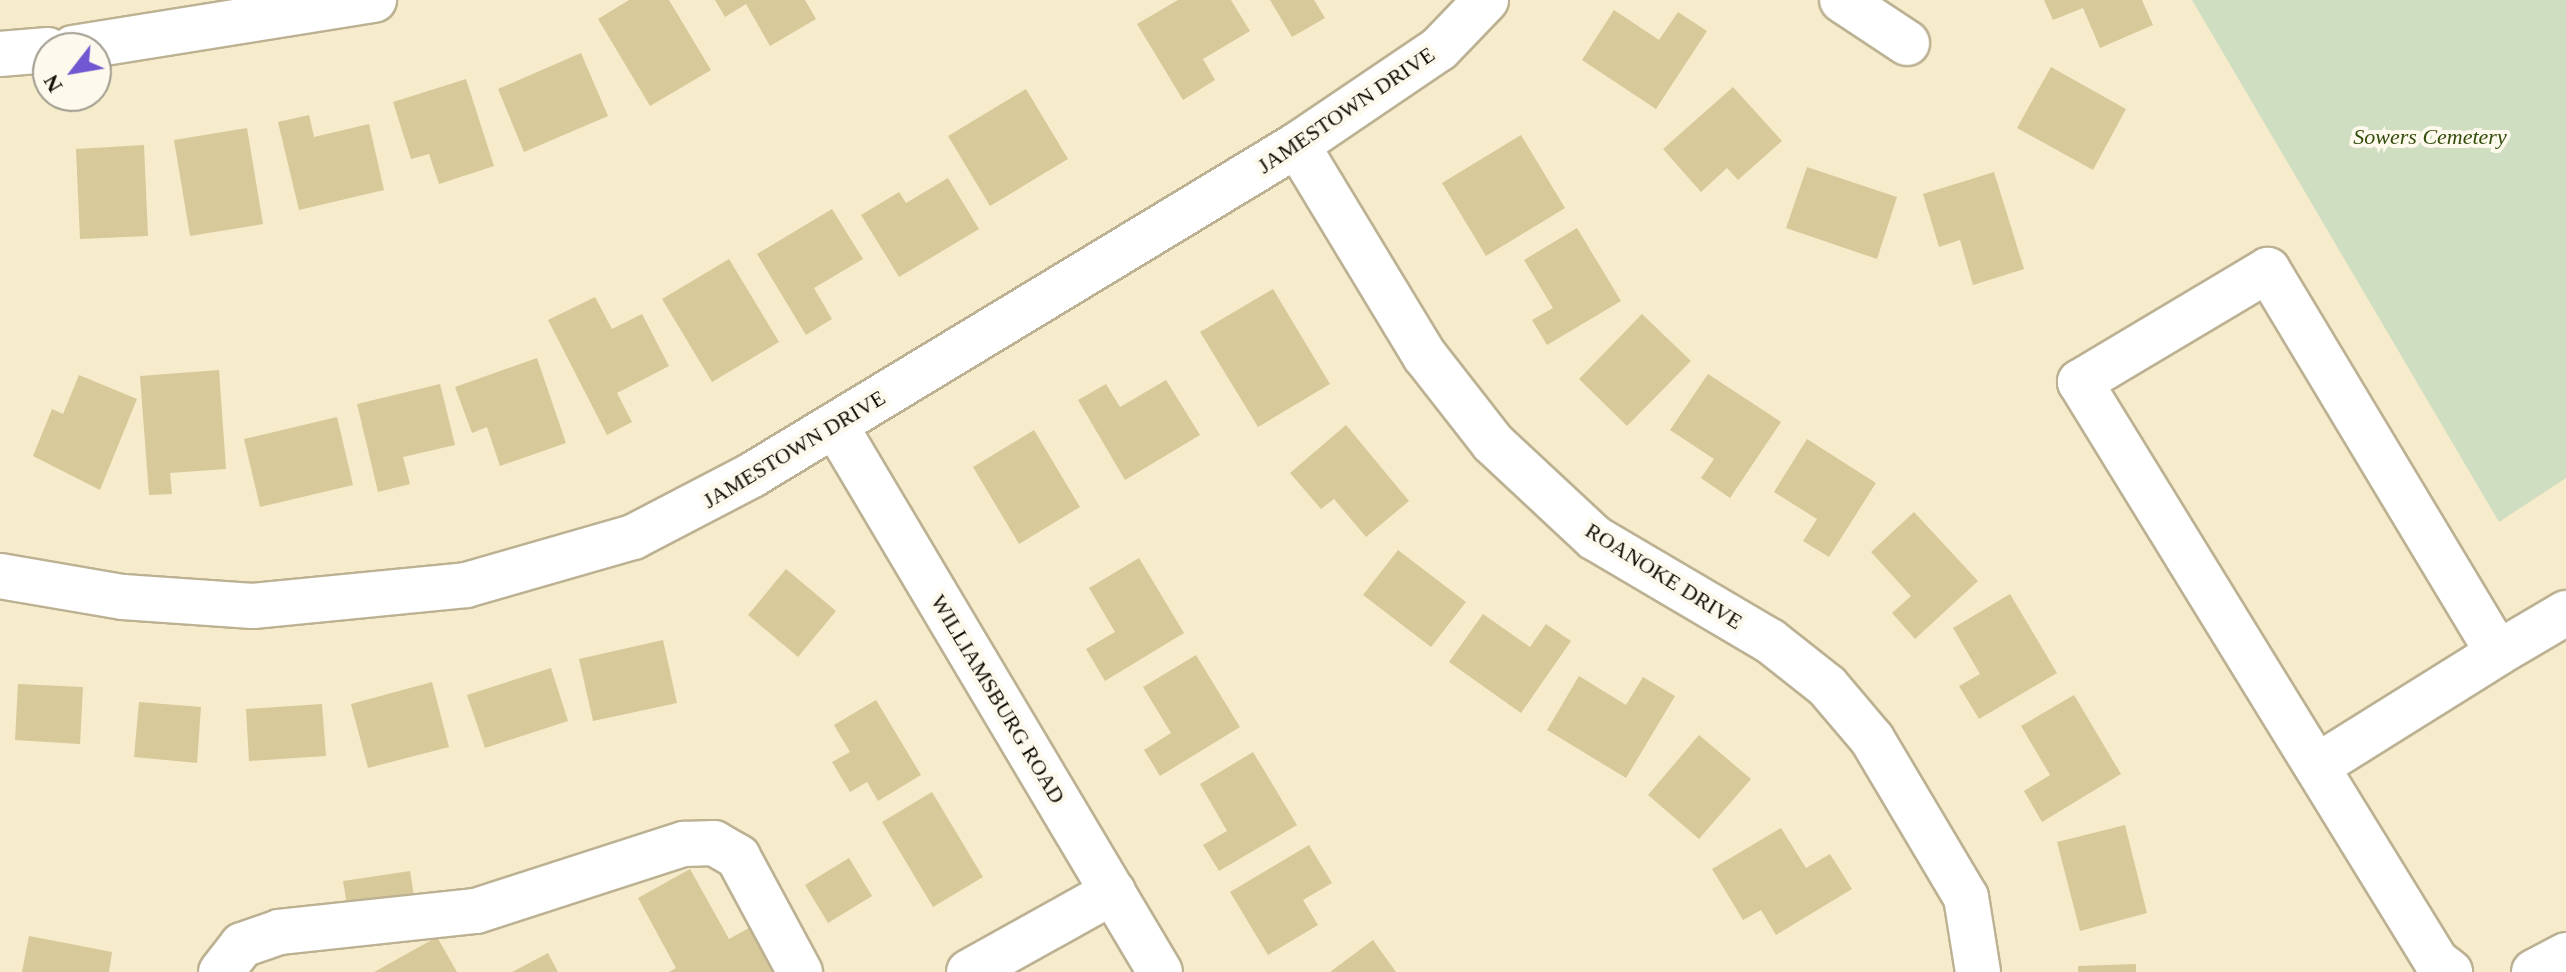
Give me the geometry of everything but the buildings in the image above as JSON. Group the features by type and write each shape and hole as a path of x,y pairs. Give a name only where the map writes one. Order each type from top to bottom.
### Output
{"street":[{"path":"112,42 374,0"},
{"name":"JAMESTOWN DRIVE","path":"0,576 123,597 253,606 466,585 633,537 835,425 1297,145 1439,49 1486,0"},
{"path":"1842,0 1907,43"},
{"path":"0,54 32,51"},
{"name":"ROANOKE DRIVE","path":"1297,145 1425,356 1493,443 1595,538 1770,641 1827,686 1872,739 1966,897 1978,972"},
{"path":"2450,972 2436,961 2319,765 2080,382 2268,270 2498,653"},
{"name":"WILLIAMSBURG ROAD","path":"835,425 1160,972"},
{"path":"2319,765 2566,613"},
{"path":"221,972 242,945 279,932 476,911 684,844 714,843 738,857 800,972"},
{"path":"969,972 1113,892"},
{"path":"2534,972 2566,955"}],"green space":[{"name":"Sowers Cemetery","path":"2192,0 2566,0 2566,478 2499,522"}]}
